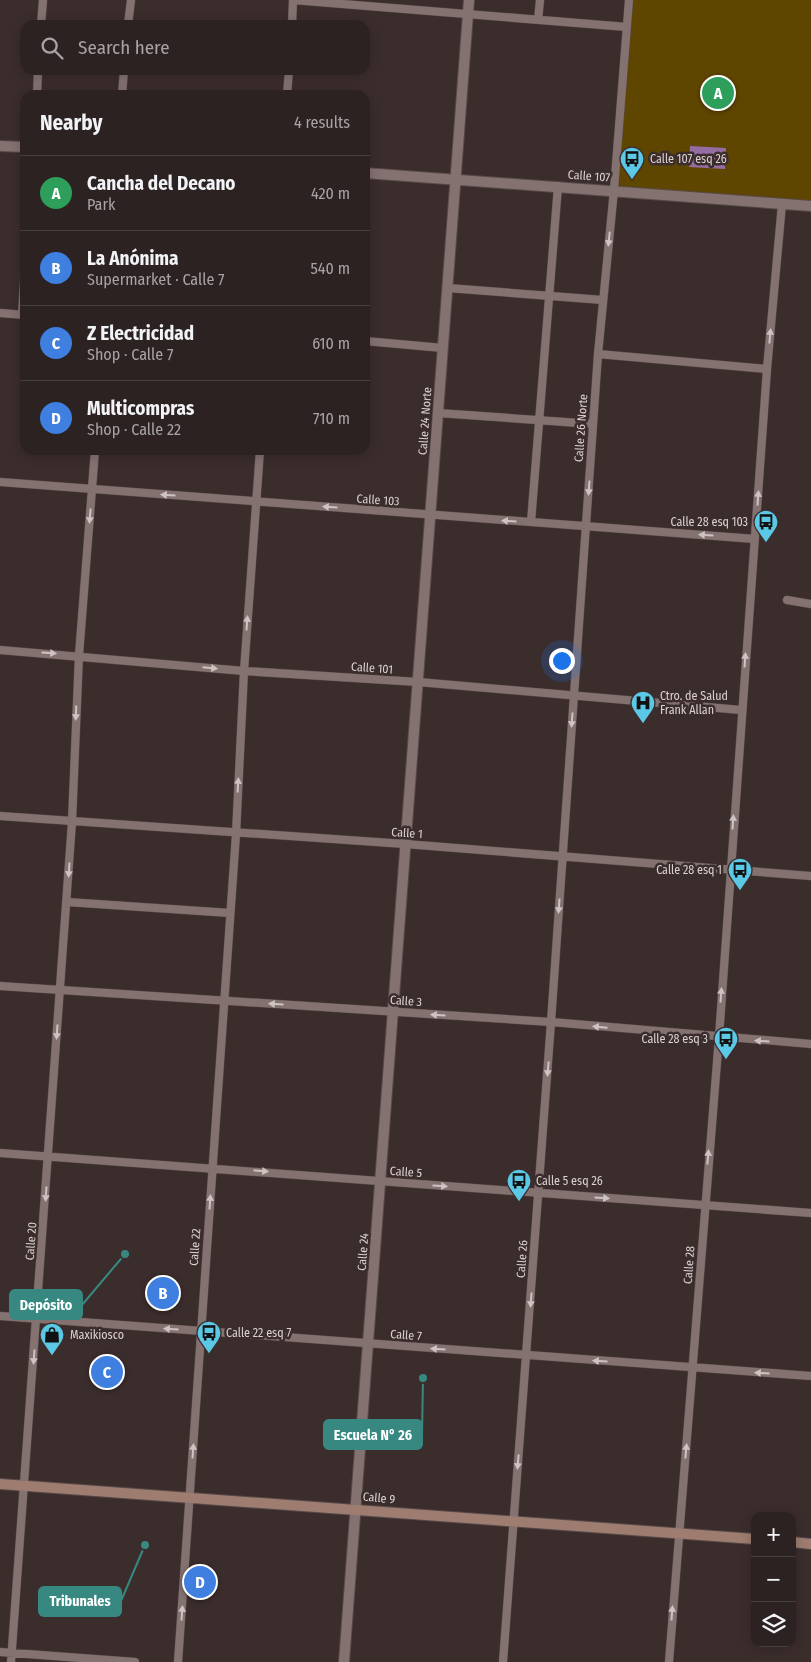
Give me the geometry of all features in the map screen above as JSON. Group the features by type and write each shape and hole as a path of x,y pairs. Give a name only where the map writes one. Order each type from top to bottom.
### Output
{"main road":[{"name":"Calle 9","path":"0,1484 751,1540"},
{"path":"796,1542 811,1544"}],"street":[{"path":"41,20 43,0"},
{"path":"128,20 130,0"},
{"path":"292,20 293,0 627,27"},
{"name":"Calle 24 Norte","path":"405,844 469,0"},
{"path":"538,20 540,0"},
{"name":"Calle 26 Norte","path":"562,858 598,354 614,190 629,0"},
{"path":"37,90 38,75"},
{"path":"122,90 124,75"},
{"path":"287,90 289,75"},
{"path":"0,146 20,148"},
{"name":"Calle 107","path":"370,173 456,178 811,206"},
{"path":"531,522 558,186"},
{"name":"Calle 28","path":"668,1662 719,1037 729,870 767,369 782,204"},
{"path":"448,288 603,300"},
{"path":"0,313 20,315"},
{"path":"370,341 443,348"},
{"path":"598,354 767,369"},
{"path":"438,412 593,424"},
{"name":"Calle 20","path":"12,1662 67,902 79,655 95,455"},
{"name":"Calle 22","path":"178,1662 236,834 244,671 260,455"},
{"name":"Calle 103","path":"0,482 755,539"},
{"path":"787,600 811,604"},
{"name":"Calle 101","path":"0,650 79,655 244,671 418,682 574,697 742,710"},
{"name":"Calle 1","path":"0,816 236,834 405,844 562,858 811,876"},
{"name":"Calle 24","path":"344,1662 357,1509 405,844"},
{"name":"Calle 26","path":"504,1662 562,858"},
{"path":"67,902 230,913"},
{"name":"Calle 3","path":"0,986 551,1022 811,1044"},
{"name":"Calle 5","path":"0,1153 212,1167 811,1213"},
{"name":"Calle 7","path":"0,1316 811,1376"},
{"path":"0,1652 135,1662"}],"shaded area":[{"path":"632,0 811,0 811,202 618,187"},
{"path":"690,146 726,148 725,169 689,167"}],"place":[{"name":"Cancha del Decano","path":"718,93"},
{"name":"Calle 107 esq 26","path":"632,180"},
{"name":"Calle 28 esq 103","path":"766,543"},
{"name":"Ctro. de Salud Frank Allan","path":"643,724"},
{"name":"Calle 28 esq 1","path":"740,891"},
{"name":"Calle 28 esq 3","path":"726,1060"},
{"name":"Calle 5 esq 26","path":"519,1202"},
{"name":"Depósito","path":"125,1254"},
{"name":"La Anónima","path":"163,1293"},
{"name":"Calle 22 esq 7","path":"209,1354"},
{"name":"Maxikiosco","path":"52,1356"},
{"name":"Z Electricidad","path":"107,1372"},
{"name":"Escuela N° 26","path":"423,1378"},
{"name":"Tribunales","path":"145,1545"},
{"name":"Multicompras","path":"200,1582"}]}
